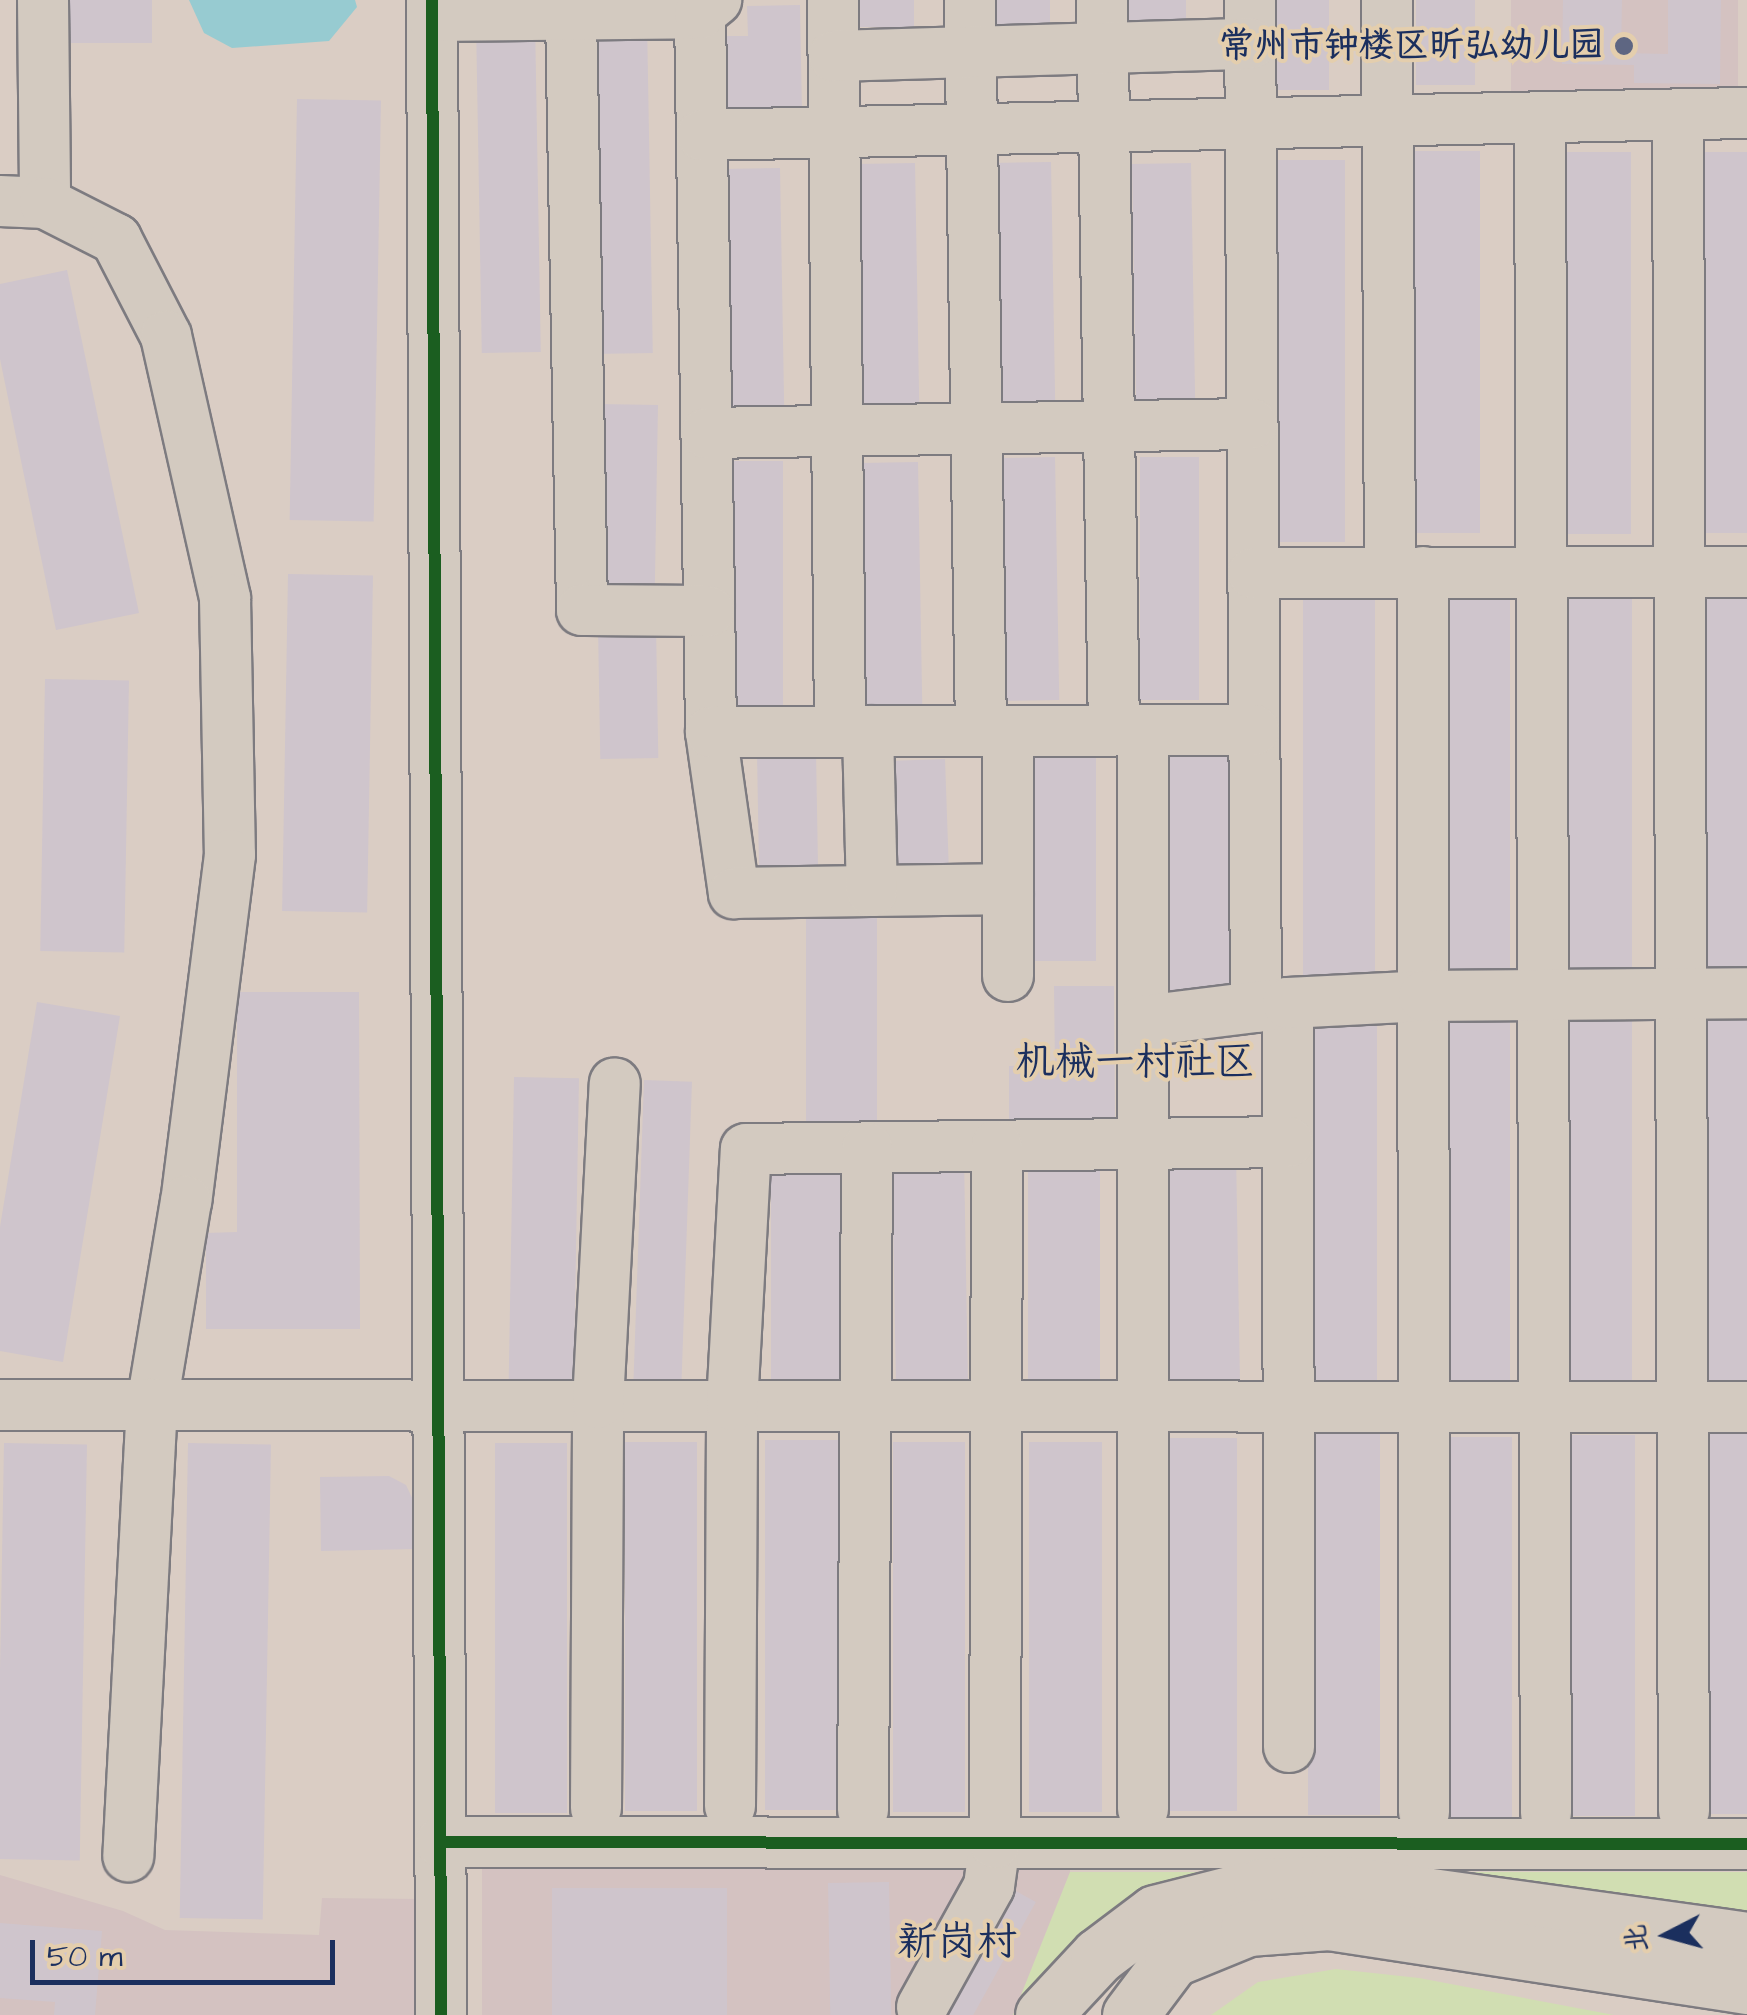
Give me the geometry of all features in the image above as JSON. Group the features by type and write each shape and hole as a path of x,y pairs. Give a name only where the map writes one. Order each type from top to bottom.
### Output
{"main road":[{"path":"1042,2015 1098,1956 1155,1913 1261,1886 1338,1883 1747,1940"},
{"path":"1130,2015 1172,1959 1248,1928 1329,1922 1747,1986"}],"street":[{"path":"42,0 22,202 116,239 166,336 225,598 230,854 186,1201 152,1404 128,1856"},
{"path":"833,0 837,432 854,732 872,891"},
{"path":"970,0 976,429 994,731 1008,889 1008,976"},
{"path":"1388,0 1388,120 1424,996 1424,1812"},
{"path":"441,2015 432,8 571,14 708,6 702,135 711,732 734,892 1008,889"},
{"path":"571,14 582,610 709,611"},
{"path":"834,56 971,52 1102,24 1250,22 1254,730 1272,1005 1288,1142 1288,1747"},
{"path":"1102,24 1109,426 1143,1022 1143,1808"},
{"path":"702,135 1747,112"},
{"path":"1678,114 1684,1811"},
{"path":"1540,117 1546,1813"},
{"path":"706,433 1252,424"},
{"path":"1252,573 1747,572"},
{"path":"711,732 1254,730"},
{"path":"1143,1022 1272,1005 1424,996 1747,992"},
{"path":"596,1808 598,1404 615,1083"},
{"path":"730,1806 732,1405 746,1150 1288,1142"},
{"path":"922,2006 989,1886 995,1843 997,1146"},
{"path":"864,1810 867,1148"},
{"path":"0,1405 438,1402 1143,1408 1747,1407"},
{"path":"441,1842 1747,1844"}],"shaded area":[{"name":"常州市钟楼区昕弘幼儿园","path":"1511,0 1738,0 1738,94 1511,94"},
{"path":"482,1869 1070,1869 1070,2015 482,2015"},
{"path":"0,1875 123,1911 165,1930 319,1935 322,1898 419,1899 417,2015 0,2015"}],"green space":[{"path":"1070,1872 1747,1872 1747,1914 1250,1877 1025,2015 1013,2015"},
{"path":"1336,1969 1419,1978 1614,2015 1211,2015 1258,1982"}],"water":[{"path":"189,0 355,0 357,7 329,41 232,48 204,33"}],"building":[{"path":"68,0 152,0 152,43 68,43"},
{"path":"855,0 914,0 914,27 855,27"},
{"path":"991,0 1050,0 1050,28 991,28"},
{"path":"1128,0 1186,0 1186,29 1128,29"},
{"path":"1270,0 1329,0 1329,90 1270,90"},
{"path":"1416,0 1475,0 1475,85 1416,85"},
{"path":"1563,0 1622,0 1621,53 1668,54 1668,0 1721,0 1720,84 1634,83 1634,65 1562,64"},
{"path":"800,5 802,114 727,115 725,36 748,36 747,6"},
{"path":"535,20 541,352 482,353 476,21"},
{"path":"647,21 653,353 593,354 587,22"},
{"path":"297,99 381,100 374,521 290,520"},
{"path":"1408,151 1480,151 1480,533 1408,533"},
{"path":"1559,152 1631,152 1631,534 1559,534"},
{"path":"1704,152 1747,152 1747,533 1704,533"},
{"path":"1272,160 1345,160 1345,542 1272,542"},
{"path":"1051,162 1055,406 996,407 992,163"},
{"path":"915,163 919,407 860,408 856,164"},
{"path":"1191,163 1195,407 1136,408 1132,164"},
{"path":"780,168 784,412 725,413 721,169"},
{"path":"67,270 139,613 56,630 0,359 0,284"},
{"path":"598,404 658,405 655,585 595,584"},
{"path":"1055,457 1059,700 1001,701 997,458"},
{"path":"1140,457 1199,457 1199,700 1140,700"},
{"path":"724,461 783,461 783,705 724,705"},
{"path":"918,462 922,706 864,707 860,463"},
{"path":"288,574 373,575 367,912 282,911"},
{"path":"1438,594 1510,594 1510,976 1438,976"},
{"path":"1560,594 1632,594 1632,976 1560,976"},
{"path":"1707,598 1747,598 1747,979 1707,979"},
{"path":"1303,599 1375,599 1375,981 1303,981"},
{"path":"656,626 658,758 600,759 598,627"},
{"path":"45,679 129,680 124,952 40,951"},
{"path":"1160,749 1233,749 1233,999 1160,999"},
{"path":"816,752 818,867 759,868 757,753"},
{"path":"1023,752 1096,752 1096,961 1023,961"},
{"path":"945,759 949,873 891,875 887,761"},
{"path":"806,910 877,910 877,1139 806,1139"},
{"path":"1054,986 1114,986 1115,1121 1009,1122 1009,1066 1055,1065"},
{"path":"237,992 359,992 360,1329 206,1329 206,1233 237,1232"},
{"path":"37,1002 120,1016 63,1362 0,1351 0,1227"},
{"path":"1707,1005 1747,1005 1747,1387 1707,1387"},
{"path":"1560,1006 1632,1006 1632,1388 1560,1388"},
{"path":"1437,1010 1510,1010 1510,1392 1437,1392"},
{"path":"1305,1013 1377,1013 1377,1395 1305,1395"},
{"path":"514,1077 579,1078 574,1384 509,1383"},
{"path":"644,1080 692,1082 681,1387 633,1386"},
{"path":"1236,1153 1240,1382 1168,1383 1164,1154"},
{"path":"964,1157 968,1386 896,1387 892,1158"},
{"path":"1028,1157 1100,1157 1100,1386 1028,1386"},
{"path":"771,1170 843,1170 843,1382 771,1382"},
{"path":"1308,1433 1380,1433 1380,1815 1308,1815"},
{"path":"1710,1433 1747,1433 1747,1814 1710,1814"},
{"path":"1562,1435 1635,1435 1635,1816 1562,1816"},
{"path":"1440,1437 1512,1437 1512,1819 1440,1819"},
{"path":"1165,1438 1237,1438 1237,1811 1165,1811"},
{"path":"765,1440 838,1440 838,1810 765,1810"},
{"path":"625,1442 697,1442 697,1811 625,1811"},
{"path":"893,1442 965,1442 965,1812 893,1812"},
{"path":"1029,1442 1102,1442 1102,1812 1029,1812"},
{"path":"4,1443 87,1444 80,1860 0,1859"},
{"path":"188,1443 271,1444 263,1919 180,1918"},
{"path":"495,1443 567,1443 567,1813 495,1813"},
{"path":"389,1476 406,1485 415,1504 415,1549 321,1551 320,1477"},
{"path":"889,1882 891,2015 830,2015 828,1883"},
{"path":"1007,1886 1036,1902 973,2015 935,2015"},
{"path":"552,1888 727,1888 727,2015 552,2015"},
{"path":"0,1923 102,1931 95,2015 54,2015 55,2002 0,1998"}],"cycle path":[{"path":"432,0 441,2015"},
{"path":"441,1842 1747,1844"}],"place":[{"name":"常州市钟楼区昕弘幼儿园","path":"1624,46"}],"district":[{"name":"机械一村社区","path":"1135,1063"},
{"name":"新岗村","path":"957,1943"}]}
